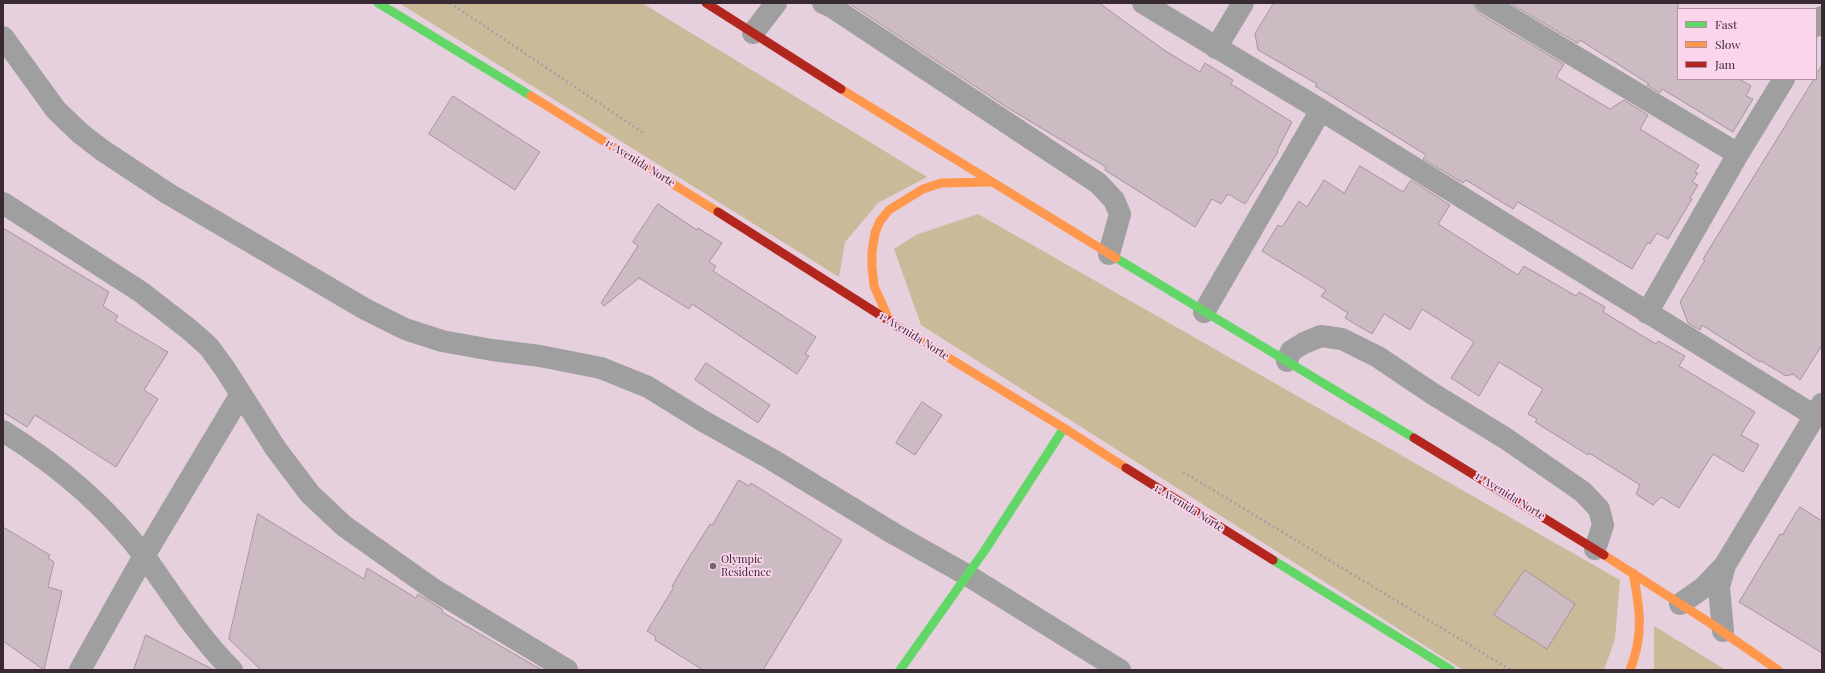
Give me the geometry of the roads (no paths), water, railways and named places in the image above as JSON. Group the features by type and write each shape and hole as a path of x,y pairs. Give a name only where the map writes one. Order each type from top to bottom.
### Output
{"main road":[{"name":"1ᵃ Avenida Norte","path":"378,3 685,191 890,322 1064,428 1191,510 1450,670"},
{"name":"1ᵃ Avenida Norte","path":"706,3 991,182 1633,572 1723,631 1778,670"},
{"path":"890,322 874,286 872,267 872,252 875,233 880,222 889,210 923,189 941,183 991,182"},
{"path":"900,670 968,575 1064,428"},
{"path":"1630,670 1636,656 1640,637 1641,620 1633,572"}],"street":[{"path":"753,33 776,3"},
{"path":"823,3 838,11 1098,183 1114,200 1120,214 1109,254"},
{"path":"1143,3 1321,110 1647,313 1818,410 1725,565 1703,588 1680,604"},
{"path":"1216,48 1244,3"},
{"path":"1486,3 1738,154"},
{"path":"3,37 56,110 80,133 102,150 167,193 365,309 405,329 442,341 492,350 540,356 601,368 648,386 703,421 772,459 896,536 968,575 1120,670"},
{"path":"1647,313 1738,154 1783,80"},
{"path":"1204,312 1321,110"},
{"path":"3,203 141,292 190,330 209,347 225,369 276,449 310,494 344,526 433,589 567,670"},
{"path":"1287,361 1291,351 1304,342 1321,336 1342,339 1378,357 1433,394 1505,438 1583,492 1599,509 1603,526 1596,549"},
{"path":"80,670 144,556 241,394"},
{"path":"3,431 30,448 100,505 144,556 186,617 232,670"},
{"path":"1723,631 1719,586 1725,565"}],"place":[{"name":"Olympic Residence","path":"713,566"}]}
